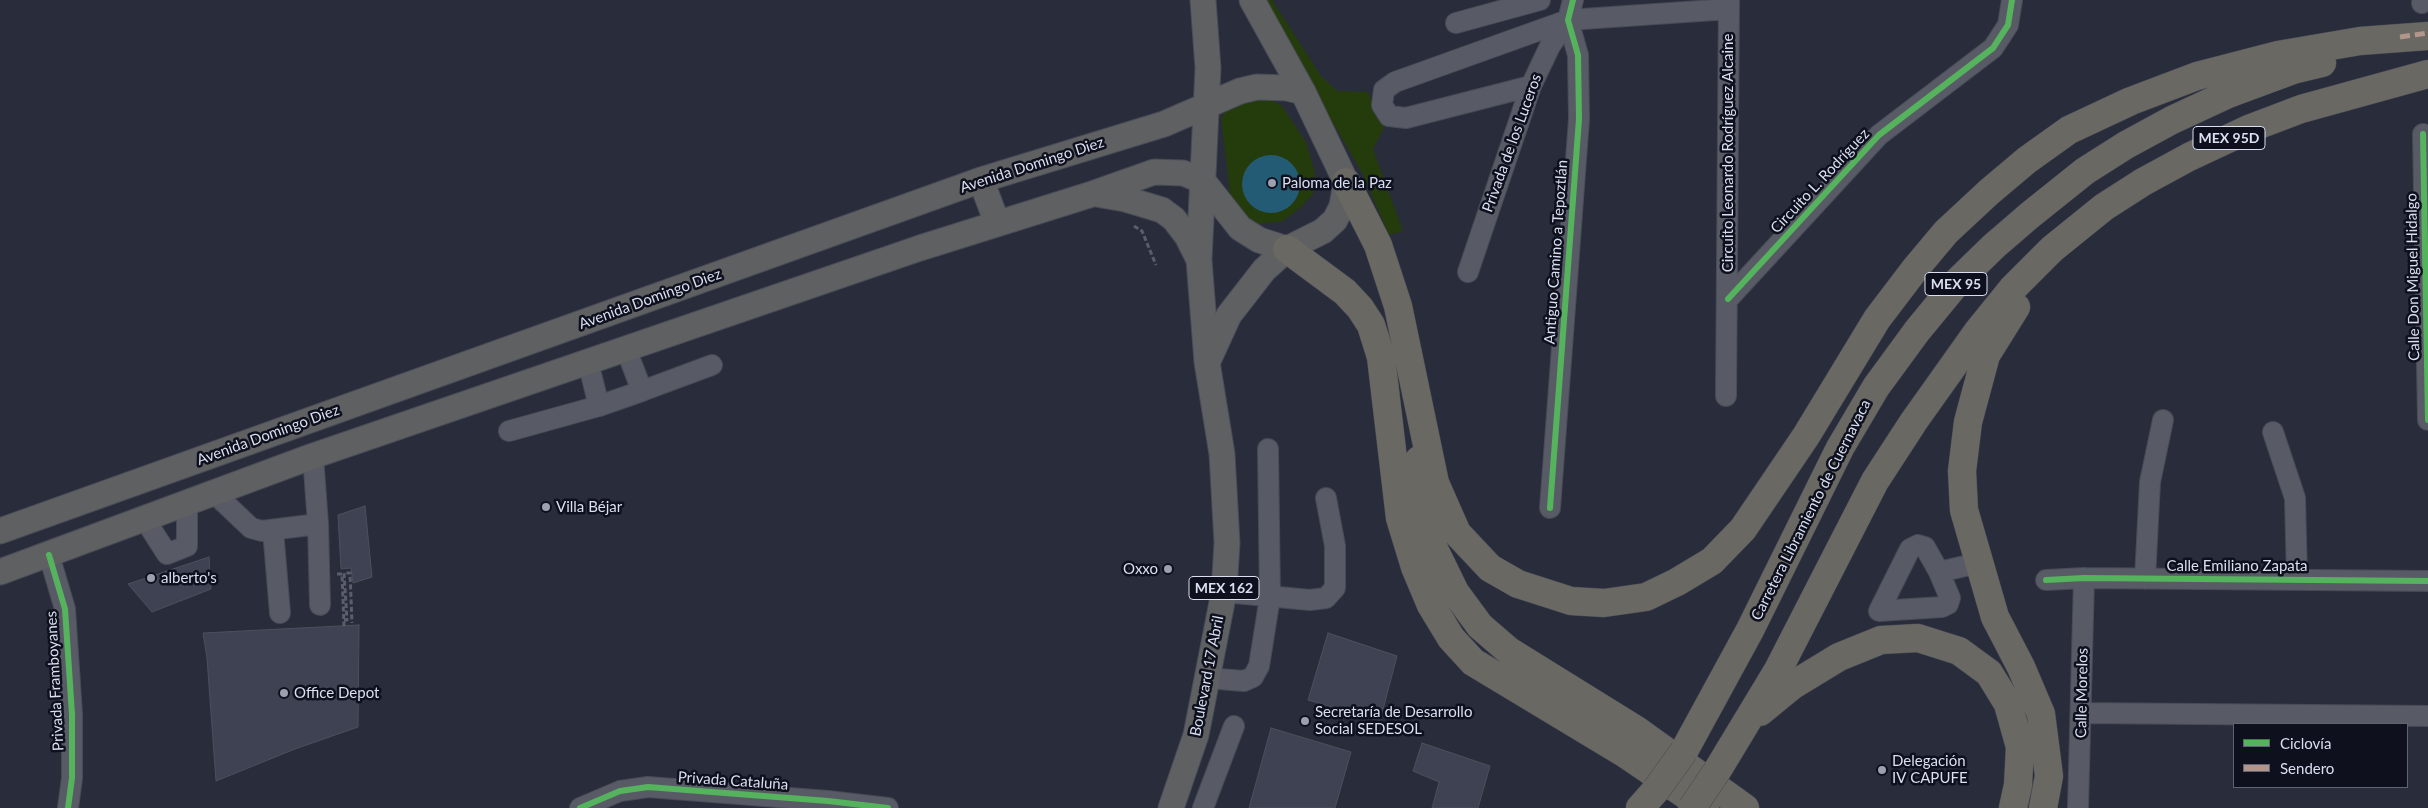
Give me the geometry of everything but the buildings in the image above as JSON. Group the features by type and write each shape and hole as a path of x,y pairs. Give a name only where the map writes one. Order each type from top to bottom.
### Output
{"highway":[{"path":"1346,182 1378,245 1398,306 1435,483 1457,533 1490,568 1518,584 1571,601 1604,603 1646,597 1712,562 1744,529 1806,436 1877,319 1946,232 2027,160 2069,130 2131,101 2197,76 2278,55 2360,41 2428,37"},
{"name":"Carretera Libramiento de Cuernavaca","path":"1648,799 1684,751 1750,630 1840,448 1876,387 1917,331 1947,295 1994,246 2085,171 2126,145 2172,120 2228,94 2293,70 2428,37"},
{"name":"MEX 95D","path":"2052,249 2104,208 2143,182 2188,157 2252,128 2301,109 2428,74"},
{"path":"2043,808 2049,776 2041,714 2021,667 1995,618 1964,510 1962,471 1968,422 1986,355 2052,249"},
{"name":"MEX 95","path":"1692,808 1718,771 1778,670 1875,482 1904,436 1978,331 2012,289 2052,249"},
{"path":"1287,250 1345,292 1360,308 1371,325 1381,357 1400,518 1414,567 1430,605 1451,638 1473,662 1624,753 1705,808"},
{"path":"1421,414 1418,472 1421,512 1435,551 1455,592 1480,626 1509,652 1638,731 1745,808"},
{"path":"1747,722 1793,685 1839,657 1881,640 1918,638 1959,651 1988,673 2008,704 2020,747 2018,785 2013,808"}],"main road":[{"path":"1203,0 1207,29 1208,105 1203,181"},
{"path":"1207,362 1229,315 1264,270 1287,250 1323,231 1335,220 1342,206 1346,182 1303,92 1252,0"},
{"name":"Avenida Domingo Diez","path":"0,531 981,180 1164,124 1240,91 1258,87 1287,88 1303,92"},
{"path":"0,572 312,456 626,348 995,224 1094,194 1154,172 1184,173 1203,181 1240,228 1259,240 1287,250"},
{"path":"981,180 993,212 995,224"},
{"name":"Boulevard 17 Abril","path":"1171,808 1196,735 1224,592 1227,544 1222,454 1207,362 1199,260 1203,181"},
{"path":"1094,194 1126,199 1162,210 1174,219 1187,236 1199,260"}],"street":[{"path":"1456,23 1540,0"},
{"name":"Antiguo Camino a Tepoztlán","path":"1550,508 1579,119 1578,55 1568,20 1573,0"},
{"name":"Circuito L. Rodríguez","path":"1728,299 1879,135 1993,48 2008,25 2012,0"},
{"path":"1531,86 1406,118 1389,116 1382,105 1384,90 1395,82 1568,20 1729,5"},
{"name":"Circuito Leonardo Rodríguez Alcaine","path":"1726,396 1729,5"},
{"name":"Privada de los Luceros","path":"1468,272 1531,86 1550,46 1568,20"},
{"name":"Calle Don Miguel Hidalgo","path":"2423,134 2428,420"},
{"path":"626,348 642,391"},
{"path":"588,362 599,406"},
{"path":"509,431 599,406 712,365"},
{"path":"2145,578 2150,482 2163,420"},
{"path":"2273,432 2295,498 2297,578"},
{"path":"1207,678 1244,681 1253,677 1259,666 1270,597 1268,449"},
{"path":"312,456 318,524 320,605"},
{"path":"213,492 251,528 273,530 318,524"},
{"path":"1224,592 1310,600 1326,598 1335,588 1335,546 1326,498"},
{"path":"144,518 167,554 187,546 187,502"},
{"path":"273,530 280,613"},
{"path":"1879,611 1942,607 1948,604 1950,598 1939,572 1925,547 1918,545 1910,550 1879,611 1881,640"},
{"name":"Privada Framboyanes","path":"49,555 66,609 72,714 72,778 68,808"},
{"path":"1939,572 1978,563"},
{"name":"Calle Emiliano Zapata","path":"2046,580 2084,578 2297,578 2428,581"},
{"name":"Calle Morelos","path":"2078,808 2084,578"},
{"path":"2082,712 2428,716"},
{"path":"1202,808 1234,726"},
{"name":"Privada Cataluña","path":"580,808 620,791 648,788 888,808"}],"path":[{"path":"1130,223 1142,232 1156,265"},
{"path":"344,620 347,620 344,573 350,573 352,623"},
{"path":"331,574 342,574 344,626"}],"green space":[{"path":"1262,0 1272,0 1321,76 1337,91 1368,92 1384,128 1373,149 1403,231 1389,235 1362,173"},
{"path":"1265,96 1282,106 1306,142 1315,173 1313,194 1301,207 1283,221 1259,224 1243,214 1230,194 1221,118 1231,104"}],"water":[{"name":"Paloma de la Paz","path":"1271,155 1282,157 1295,168 1300,184 1298,195 1287,208 1271,213 1260,211 1247,200 1242,184 1244,173 1255,160"}],"marked path":[{"path":"2400,37 2428,33"}],"cycle path":[{"path":"1550,508 1579,119 1578,55 1568,20 1573,0"},
{"path":"1728,299 1879,135 1993,48 2008,25 2012,0"},
{"path":"2423,134 2428,420"},
{"path":"49,555 65,609 72,714 72,778 68,808"},
{"path":"2046,580 2084,578 2428,581"},
{"path":"580,808 620,791 648,787 828,801 888,808"}],"place":[{"name":"Paloma de la Paz","path":"1272,183"},
{"name":"Villa Béjar","path":"546,507"},
{"name":"Oxxo","path":"1168,569"},
{"name":"alberto's","path":"151,578"},
{"name":"Office Depot","path":"284,693"},
{"name":"Secretaría de Desarrollo Social SEDESOL","path":"1305,721"},
{"name":"Delegación IV CAPUFE","path":"1882,770"}]}
